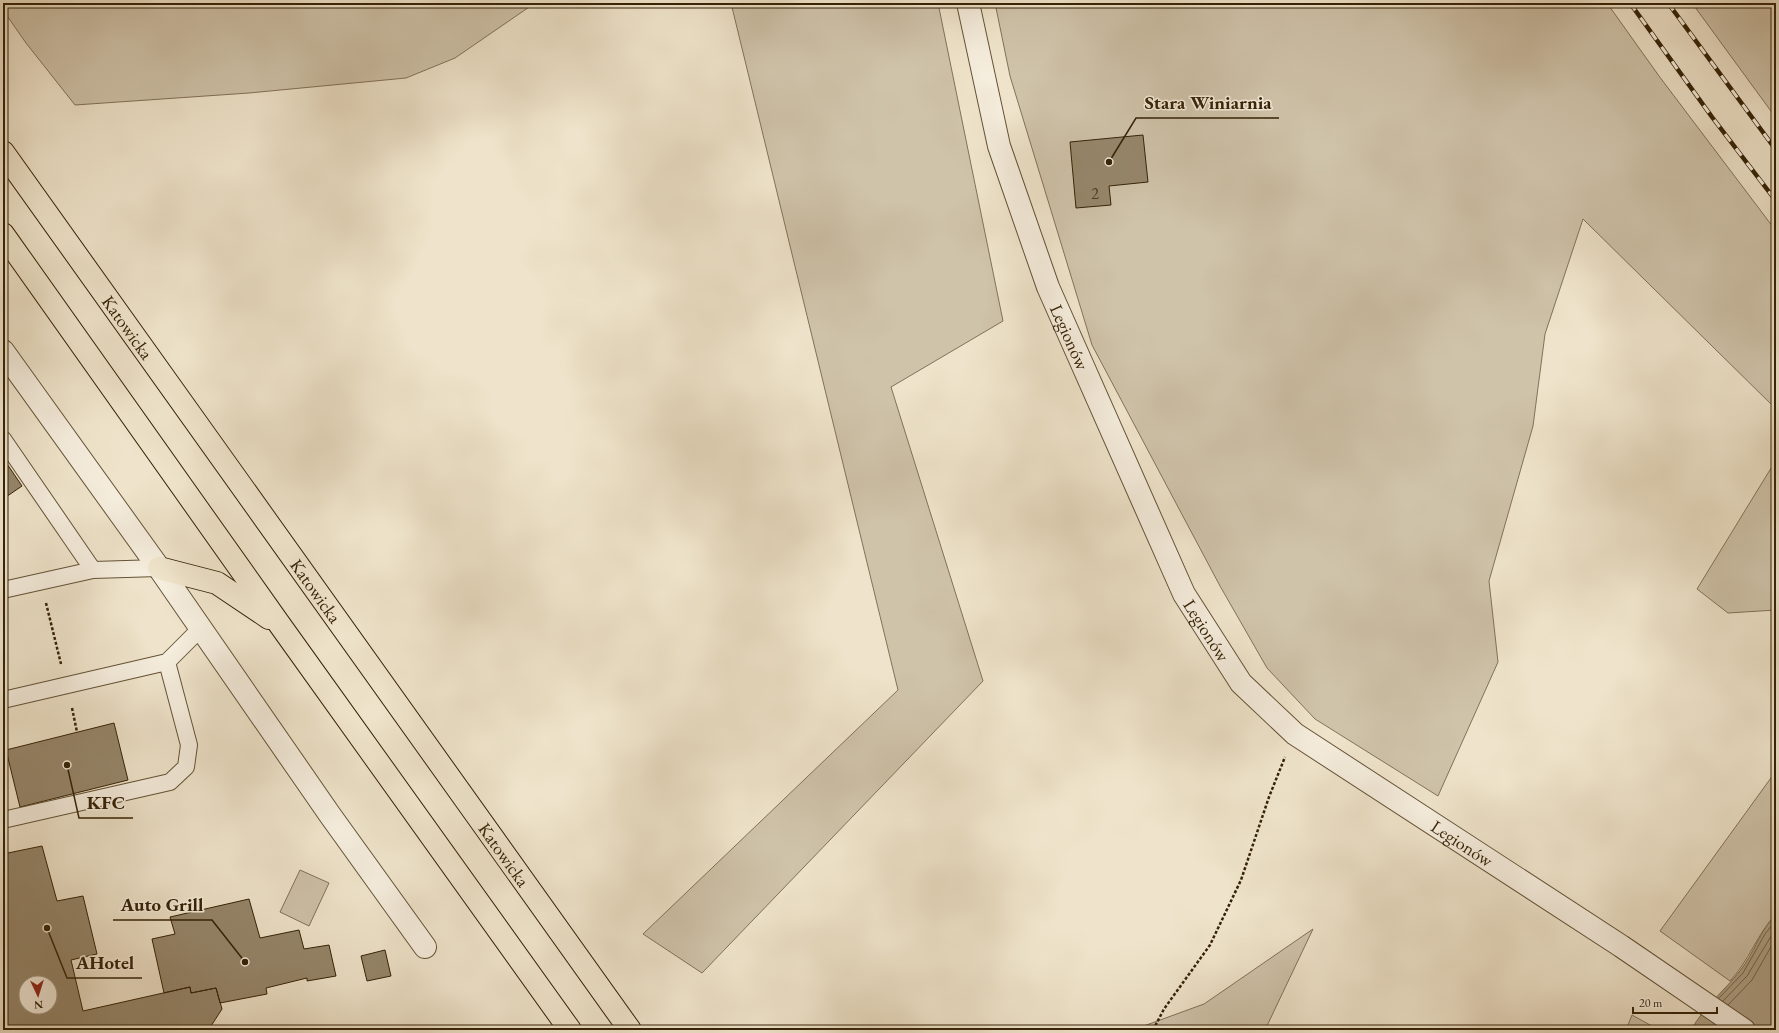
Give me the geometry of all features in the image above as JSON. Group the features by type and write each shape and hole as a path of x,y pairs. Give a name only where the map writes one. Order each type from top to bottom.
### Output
{"main road":[{"name":"Katowicka","path":"3,152 630,1030"},
{"path":"3,234 280,625 570,1030"},
{"path":"159,568 217,583 280,625"}],"street":[{"name":"Legionów","path":"968,3 999,146 1048,287 1181,586 1241,683 1295,734 1621,946 1744,1030"},
{"path":"3,351 159,568 200,629 425,947"}],"lane":[{"path":"3,439 93,570"},
{"path":"3,590 93,570 159,568"},
{"path":"3,700 166,662 200,629"},
{"path":"3,820 170,782 186,767 189,745 166,662"}],"path":[{"path":"41,582 78,732"},
{"path":"1153,1030 1164,1009 1210,945 1241,880 1269,797 1295,734"}],"shaded area":[{"path":"3,3 535,3 455,58 406,78 249,93 75,105 26,43 3,10"},
{"path":"731,3 938,3 1003,321 891,387 983,681 702,973 643,934 898,690"},
{"path":"995,3 1260,3 1263,6 1266,3 1607,3 1659,76 1776,231 1776,409 1583,219 1545,334 1533,426 1489,581 1498,662 1438,796 1315,719 1267,668 1220,586 1092,345 1010,76"},
{"path":"1692,3 1775,3 1776,118"},
{"path":"1776,460 1776,610 1728,613 1697,589"},
{"path":"1776,771 1776,914 1763,930 1743,965 1730,981 1660,931"},
{"path":"300,870 329,883 309,926 280,912"},
{"path":"1313,929 1265,1030 1139,1030 1141,1027 1204,1004"},
{"path":"1632,1015 1659,1030 1626,1030"}],"water":[{"path":"1776,914 1776,1030 1691,1030 1708,1007 1740,971 1770,921"}],"building":[{"path":"1143,135 1148,182 1109,186 1111,205 1076,208 1070,142"},
{"path":"3,458 22,486 3,499"},
{"path":"114,723 128,780 20,807 6,750"},
{"path":"42,846 57,901 83,896 97,954 71,960 83,1011 190,987 191,993 216,988 222,1009 211,1026 195,1030 3,1030 3,854"},
{"path":"249,899 260,938 299,930 304,949 329,945 336,976 307,981 307,978 266,988 267,994 220,1003 216,988 191,993 190,987 164,993 152,939 175,934 170,917"},
{"path":"385,950 391,976 367,981 361,956"}],"railway":[{"path":"1630,3 1712,117 1776,201"},
{"path":"1668,3 1776,150"}],"place":[{"name":"Stara Winiarnia","path":"1109,162"},
{"name":"KFC","path":"67,765"},
{"name":"AHotel","path":"47,928"},
{"name":"Auto Grill","path":"245,962"}]}
